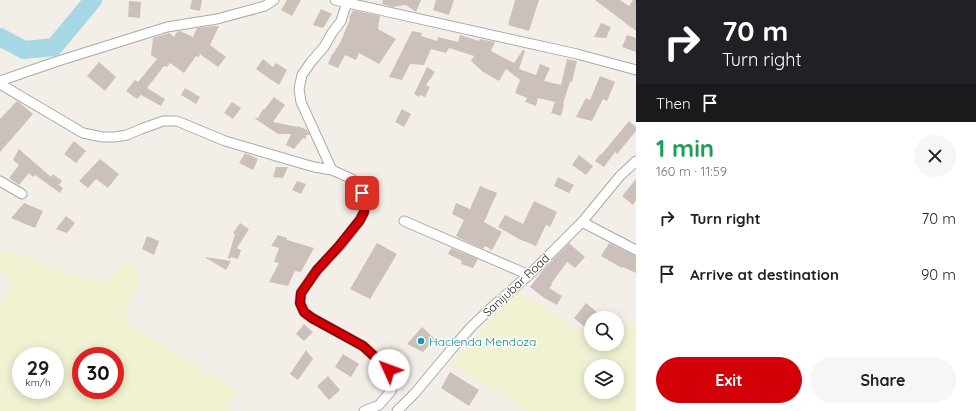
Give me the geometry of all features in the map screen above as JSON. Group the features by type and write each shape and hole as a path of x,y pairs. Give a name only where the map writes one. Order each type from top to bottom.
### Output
{"street":[{"path":"0,81 167,27 217,19 265,6 274,0"},
{"path":"335,0 577,54 636,70"},
{"path":"332,170 301,102 299,90 302,75 324,47 341,21 347,2"},
{"path":"0,84 83,133 102,138 116,137 127,135 163,121 177,121 225,141 314,167 332,170 352,178 358,183 365,203 364,212 360,220 339,246 317,270 301,293 300,303 304,312 312,318 363,346 389,370 394,381 391,390 379,405 364,411"},
{"name":"Sanijubar Road","path":"397,411 415,394 454,345 472,326 529,275 582,222 620,176 636,161"},
{"path":"0,181 22,194"},
{"path":"404,221 529,275"},
{"path":"582,222 636,250"}],"green space":[{"path":"4,251 15,251 63,272 95,280 107,281 128,262 139,269 141,280 134,293 124,320 237,391 227,411 193,411 189,409 187,411 0,411 0,303 10,282 4,271 0,270 0,254"},
{"path":"519,291 584,334 584,351 624,351 624,322 636,324 636,411 530,411 449,364"}],"building":[{"path":"192,0 202,0 200,11 190,9"},
{"path":"287,0 301,0 292,16 281,10"},
{"path":"383,0 421,0 416,12 406,5 393,7 382,4"},
{"path":"436,0 454,0 449,15 433,10"},
{"path":"515,0 539,0 529,31 508,25"},
{"path":"595,0 620,0 629,6 633,0 636,0 636,31"},
{"path":"129,1 141,2 140,18 128,17"},
{"path":"321,9 332,14 323,28 313,25"},
{"path":"353,10 380,16 378,29 396,39 379,64 359,53 356,60 345,55 338,68 328,64 332,54 341,41"},
{"path":"601,23 611,27 606,38 594,37"},
{"path":"219,26 210,45 226,57 218,67 200,54 199,57 196,56 184,73 170,63 167,67 164,66 147,88 165,99 161,106 141,95 137,99 126,91 135,80 138,82 157,59 151,55 153,38 169,33 174,37 177,32 180,31 193,37 197,28"},
{"path":"412,31 422,33 421,36 437,41 438,37 458,42 460,35 479,41 480,39 495,42 491,51 514,63 523,50 525,51 519,69 536,75 540,64 550,68 544,81 561,85 567,59 577,61 572,82 570,82 563,104 561,116 551,113 555,102 538,98 536,106 525,102 527,98 515,93 520,80 506,69 499,81 483,72 471,61 474,56 449,48 446,53 431,49 424,65 410,64 402,80 389,77"},
{"path":"627,35 636,38 636,52 622,47"},
{"path":"263,59 273,67 276,63 287,70 279,85 256,69"},
{"path":"99,62 116,77 105,91 87,76"},
{"path":"427,67 435,72 426,85 430,87 425,97 420,95 419,97 414,94"},
{"path":"600,76 615,82 607,101 603,99 592,121 576,117 586,98 590,100"},
{"path":"185,88 200,97 196,104 181,95"},
{"path":"274,97 285,105 273,122 298,126 307,130 310,135 306,135 306,139 303,138 294,149 286,145 291,134 278,134 254,118 258,118 263,109 264,110"},
{"path":"17,101 33,114 0,152 0,119"},
{"path":"232,102 241,108 233,119 224,113"},
{"path":"402,109 411,114 404,127 395,122"},
{"path":"629,121 636,127 636,131 617,154 615,152 604,167 595,161 600,154 601,155"},
{"path":"74,141 86,151 76,163 64,154"},
{"path":"19,149 51,177 53,174 62,181 59,185 63,188 60,193 35,175 33,177 29,173 19,185 9,178 19,165 13,160"},
{"path":"245,153 258,159 253,170 239,163"},
{"path":"579,155 593,166 586,175 572,165"},
{"path":"100,159 119,174 108,188 96,179 88,188 79,181"},
{"path":"276,167 288,167 283,178 273,177"},
{"path":"558,177 574,185 569,193 554,186"},
{"path":"636,179 636,200 633,205 622,196"},
{"path":"297,181 306,184 301,194 292,190"},
{"path":"480,186 497,193 484,222 502,232 492,250 485,246 483,249 456,236 464,220 452,214 456,203 470,209"},
{"path":"534,201 557,212 550,227 546,225 536,246 519,239 498,227 505,215 523,224"},
{"path":"24,203 43,211 35,228 11,218"},
{"path":"66,216 75,223 67,233 56,229"},
{"path":"240,223 249,229 237,248 241,250 238,259 231,257 230,259 228,258 235,234 233,233"},
{"path":"278,235 287,238 287,240 314,248 301,272 295,271 288,286 269,282 279,263 274,262 279,248 271,246"},
{"path":"147,236 159,241 154,255 142,249"},
{"path":"377,243 397,254 370,299 350,289"},
{"path":"569,243 585,257 575,268 567,262 551,284 552,285 549,288 562,296 557,305 544,298 530,287 543,270"},
{"path":"609,243 636,256 636,273 623,267 622,268 601,256"},
{"path":"451,248 478,259 473,268 461,264 462,261 448,254"},
{"path":"206,257 231,261 226,270"},
{"path":"586,303 596,311 584,311 584,326 574,318"},
{"path":"304,324 313,332 304,341 296,334"},
{"name":"Hacienda Mendoza","path":"422,327 435,339 423,352 407,344"},
{"path":"306,350 313,359 298,380 290,374"},
{"path":"343,354 359,364 351,377 335,367"},
{"path":"450,372 479,390 469,406 441,388"},
{"path":"328,376 340,390 329,400 317,386"}],"waterway":[{"path":"0,37 24,50 54,47 93,0"}],"place":[{"name":"Hacienda Mendoza","path":"421,341"}],"route":[{"path":"362,193 365,203 364,212 360,220 317,270 301,293 300,303 304,312 312,318 363,346 389,370"}]}
